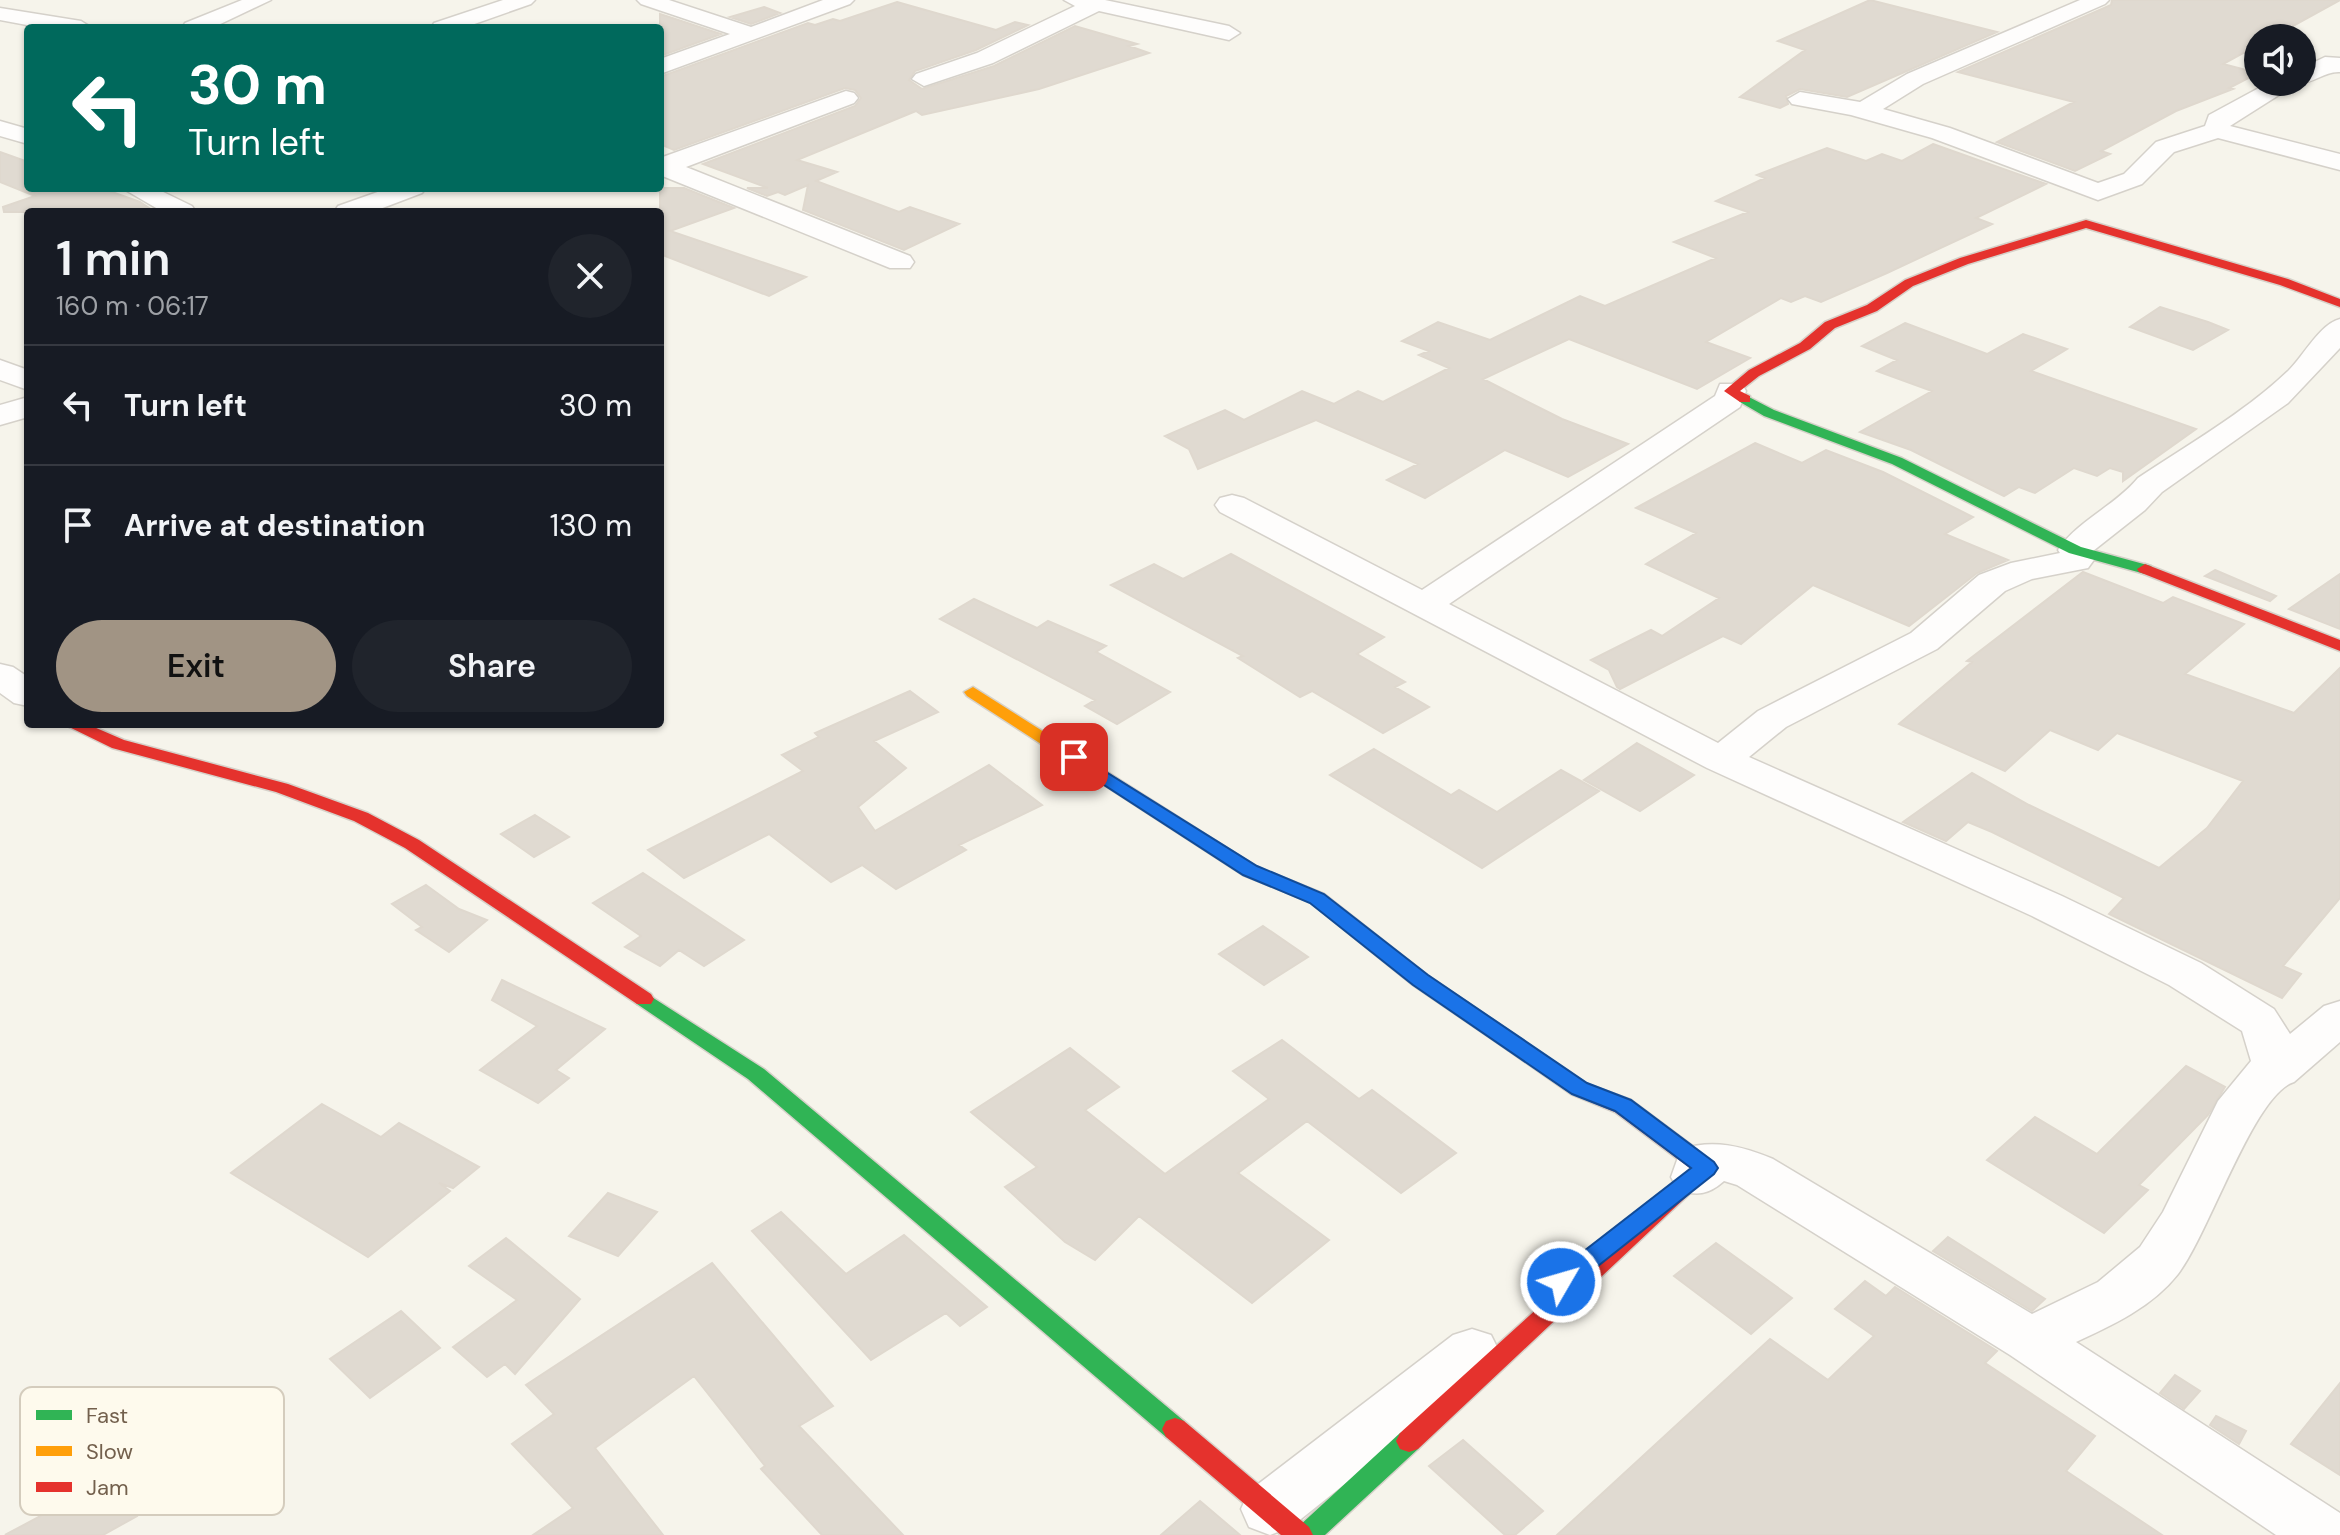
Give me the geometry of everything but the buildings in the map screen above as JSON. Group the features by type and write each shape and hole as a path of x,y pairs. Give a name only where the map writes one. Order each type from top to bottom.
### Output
{"street":[{"path":"203,24 260,0"},
{"path":"454,24 524,0"},
{"path":"648,0 751,34"},
{"path":"664,66 843,0"},
{"path":"1863,111 1915,79 2098,0"},
{"path":"924,79 985,58 1085,3 1229,33"},
{"path":"0,14 58,24"},
{"path":"2316,69 2325,64 2339,67"},
{"path":"2217,130 2218,120 2262,96"},
{"path":"664,165 846,98"},
{"path":"1800,99 1863,111 1954,137 2098,192 2133,179 2165,147 2217,130 2340,162"},
{"path":"0,128 24,136"},
{"path":"664,167 900,262"},
{"path":"143,192 175,208"},
{"path":"358,208 402,192"},
{"path":"1424,606 1466,574 1729,400 1731,391 1754,373 1805,346 1830,325 1872,308 1909,283 1964,261 2086,224 2093,216 2098,192"},
{"path":"2086,224 2270,278 2340,303"},
{"path":"1721,760 1772,719 1924,641 1992,583 2023,570 2076,561 2094,529 2143,495 2150,485 2221,440 2290,387 2340,328"},
{"path":"0,369 24,379"},
{"path":"1731,391 1769,413 1897,461 2081,553 2209,592 2340,646"},
{"path":"0,416 24,407"},
{"path":"1232,505 1721,760 2047,906 2185,974 2258,1020 2267,1035 2277,1070"},
{"path":"0,675 24,692"},
{"path":"973,692 1250,871 1317,898 1420,980 1579,1089 1623,1106 1706,1168"},
{"path":"82,728 135,750 278,786 335,805 377,823 412,844 756,1074 1292,1526 1706,1168"},
{"path":"2277,1070 2340,1017"},
{"path":"2029,1339 2114,1297 2140,1279 2159,1260 2187,1213 2236,1111 2273,1066 2277,1070"},
{"path":"1706,1168 1699,1162 1734,1163 1755,1172 2029,1339 2324,1535"}],"traffic: fast":[{"path":"1745,399 1769,413 1897,461 2075,550 2145,569"},
{"path":"644,999 756,1074 1175,1429"},
{"path":"1307,1535 1409,1441"}],"traffic: slow":[{"path":"973,692 1250,871 1317,898 1420,980 1515,1045"}],"traffic: jam":[{"path":"1745,399 1731,391 1754,373 1805,346 1830,325 1872,308 1909,283 1964,261 2086,224 2284,282 2340,303"},
{"path":"2145,569 2340,646"},
{"path":"81,728 118,744 282,788 361,817 412,844 644,999"},
{"path":"1409,1441 1706,1168 1623,1106 1579,1089 1515,1045"},
{"path":"1175,1429 1300,1535"}],"route":[{"path":"1074,757 1250,871 1290,890 1317,898 1420,980 1579,1089 1623,1106 1706,1168 1561,1282"}]}
